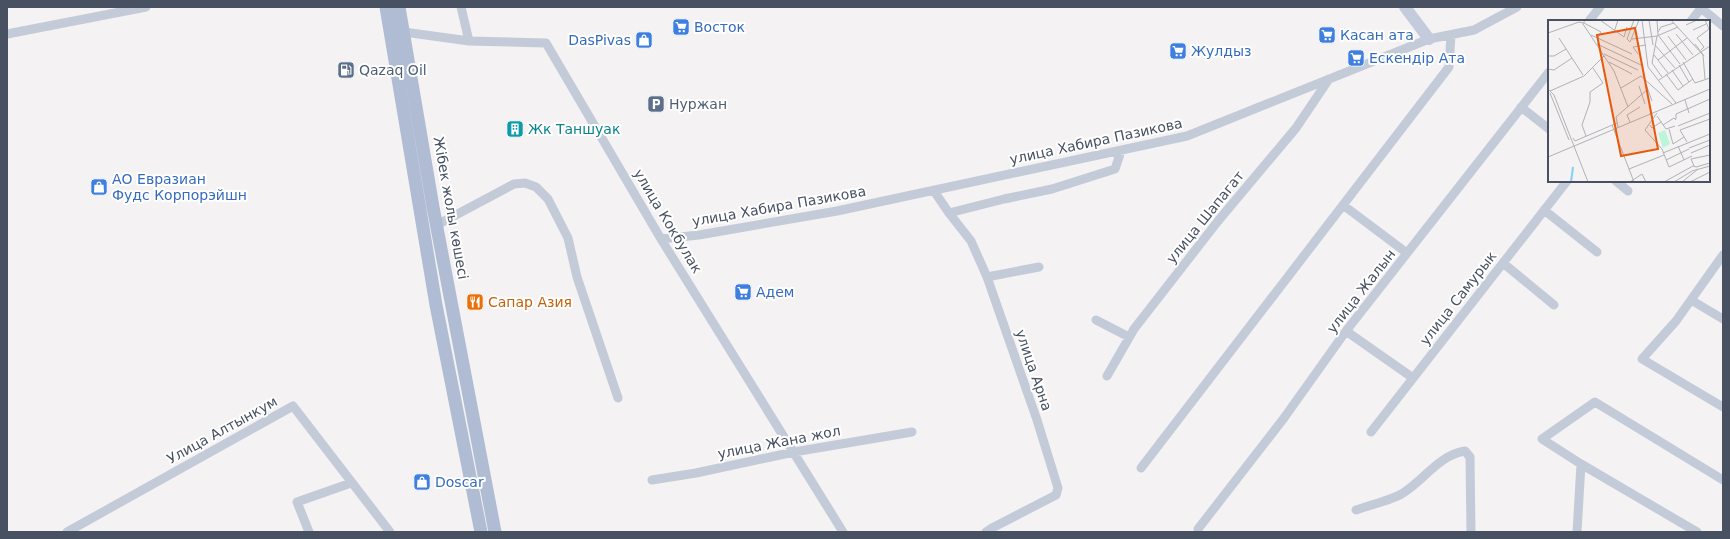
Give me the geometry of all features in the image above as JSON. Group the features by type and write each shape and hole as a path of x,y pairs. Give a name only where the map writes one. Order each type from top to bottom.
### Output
{"main road":[{"name":"Жібек жолы көшесі","path":"386,7 436,305 481,532"},
{"name":"Жібек жолы көшесі","path":"399,7 437,225 495,532"}],"street":[{"path":"7,34 146,7"},
{"path":"460,7 469,41"},
{"path":"1405,7 1429,39"},
{"name":"улица Хабира Пазикова","path":"661,239 699,235 837,211 1187,136 1429,39 1474,30 1518,7"},
{"path":"1590,20 1600,7"},
{"path":"1692,20 1702,7 1723,26"},
{"name":"улица Кокбулак","path":"404,32 469,41 546,43 661,239 843,532"},
{"path":"1141,468 1449,67 1451,35"},
{"name":"улица Жалын","path":"1198,529 1284,418 1346,332 1548,73"},
{"name":"улица Шапагат","path":"1107,376 1134,329 1218,221 1296,128 1329,79"},
{"path":"1521,108 1548,128"},
{"path":"949,213 1004,199 1045,191 1115,169 1121,151"},
{"name":"улица Самурык","path":"1371,432 1566,182"},
{"path":"1617,182 1628,191"},
{"path":"437,225 514,184 525,183 536,187 548,199 568,238 577,277 618,398"},
{"name":"улица Арна","path":"934,191 949,213 972,241 987,277 1058,488 1056,495 986,532"},
{"path":"1343,204 1407,253"},
{"path":"1544,210 1597,252"},
{"path":"1723,255 1676,321 1642,359 1723,407"},
{"path":"1503,263 1554,306"},
{"path":"987,277 1040,267"},
{"path":"1691,300 1723,319"},
{"path":"1096,320 1129,337"},
{"path":"1346,332 1413,378"},
{"path":"1697,532 1581,464 1542,439 1595,402 1722,477"},
{"name":"Улица Алтынкум","path":"67,532 293,406 390,532"},
{"name":"улица Жана жол","path":"652,480 696,474 794,452 912,432"},
{"path":"1356,510 1403,493 1435,465 1457,452 1465,451 1470,457 1470,532"},
{"path":"1577,532 1581,464"},
{"path":"309,532 297,502 351,483"}],"place":[{"name":"Восток","path":"681,27"},
{"name":"Касан ата","path":"1327,35"},
{"name":"DasPivas","path":"644,40"},
{"name":"Жулдыз","path":"1178,51"},
{"name":"Ескендір Ата","path":"1356,58"},
{"name":"Qazaq Oil","path":"346,70"},
{"name":"Нуржан","path":"656,104"},
{"name":"Жк Таншуак","path":"515,129"},
{"name":"АО Евразиан Фудс Корпорэйшн","path":"99,187"},
{"name":"Адем","path":"743,292"},
{"name":"Сапар Азия","path":"475,302"},
{"name":"Doscar","path":"422,482"}]}
